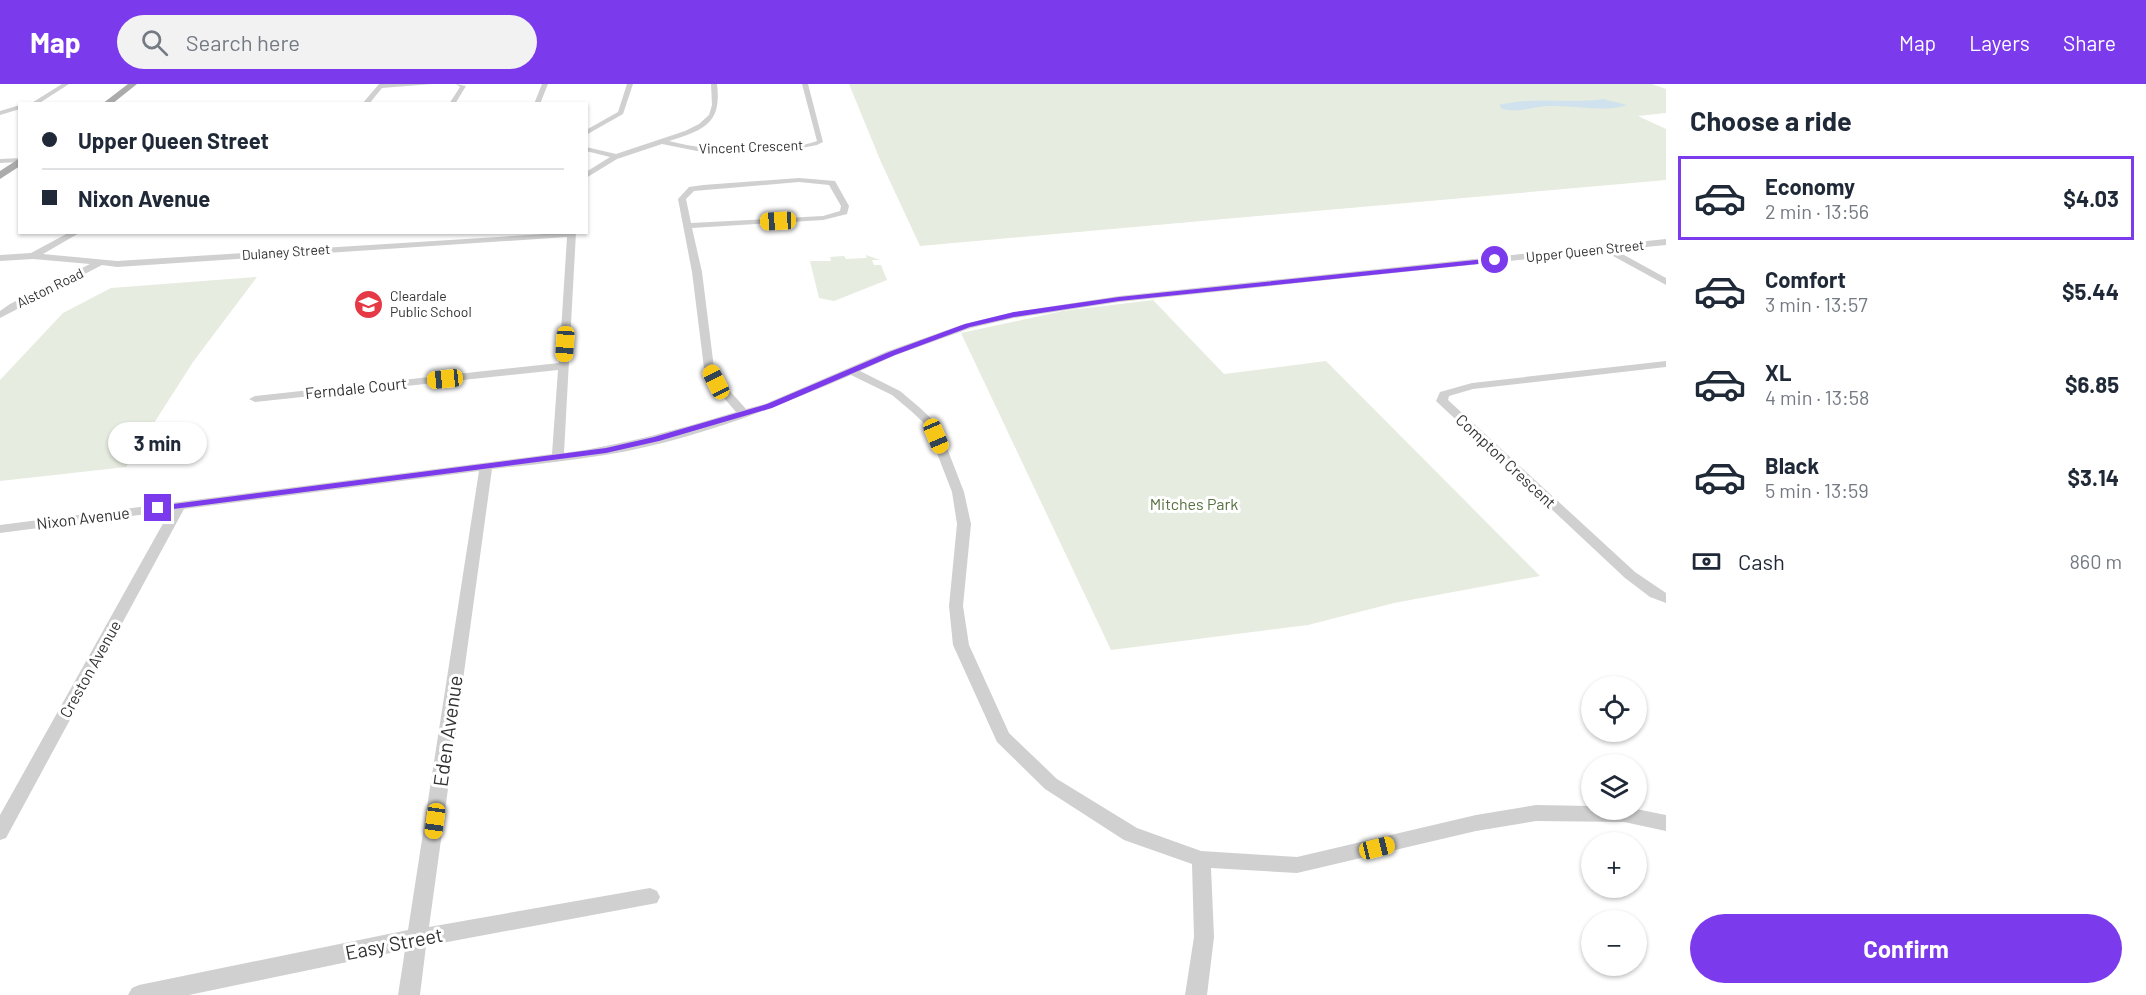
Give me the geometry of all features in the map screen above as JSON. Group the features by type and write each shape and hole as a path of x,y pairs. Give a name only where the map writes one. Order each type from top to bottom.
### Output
{"main road":[{"path":"109,102 133,84"},
{"path":"0,176 18,162"},
{"path":"0,186 18,173"}],"street":[{"path":"36,102 66,84"},
{"path":"367,102 381,85 429,84"},
{"path":"453,102 463,86 459,84"},
{"path":"538,102 545,84"},
{"path":"588,132 621,113 630,84"},
{"path":"588,175 616,156 699,126 712,116 716,105 714,84"},
{"name":"Vincent Crescent","path":"658,141 688,149 719,152 815,144 820,142 820,136 805,84"},
{"path":"0,113 18,108"},
{"path":"588,149 616,156"},
{"path":"0,161 18,161"},
{"path":"689,226 823,218 837,216 844,212 845,206 832,183 799,180 703,187 692,189 682,199 689,226 710,368 716,382 744,414"},
{"path":"33,256 73,234"},
{"name":"Dulaney Street","path":"0,258 33,256 100,263 461,237 544,234"},
{"path":"558,457 572,234"},
{"name":"Upper Queen Street","path":"558,457 606,451 656,440 744,414 892,353 968,326 1062,306 1666,242"},
{"path":"1607,249 1666,282"},
{"name":"Alston Road","path":"0,315 13,306 100,263"},
{"name":"Compton Crescent","path":"1666,364 1462,387 1444,394 1442,400 1630,575 1654,594 1666,598"},
{"name":"Ferndale Court","path":"255,399 564,366"},
{"path":"852,371 896,393 915,409 930,423 941,448 958,492 964,524 956,606 962,645 979,688 1004,736 1051,784 1131,834 1201,860 1297,865 1476,823 1536,813 1624,814 1666,823"},
{"name":"Nixon Avenue","path":"0,529 558,457"},
{"name":"Eden Avenue","path":"409,995 486,468"},
{"name":"Creston Avenue","path":"0,832 179,506"},
{"path":"1196,995 1204,937 1201,860"},
{"name":"Easy Street","path":"138,995 418,938 650,897"}],"green space":[{"path":"849,84 1652,84 1666,89 1666,113 1638,116 1666,129 1666,180 920,246 881,162"},
{"path":"866,255 880,260 872,260 874,265 881,265 887,280 834,301 819,298 810,261 831,261 830,257 844,256 846,259 867,258"},
{"path":"257,277 193,362 126,467 0,481 0,380 63,313 111,288"},
{"name":"Mitches Park","path":"1153,300 1224,374 1326,361 1540,576 1394,603 1308,625 1111,650 961,333 1063,311"}],"water":[{"path":"1603,99 1627,105 1600,109 1545,106 1515,110 1502,109 1499,105 1538,100"}],"place":[{"name":"Cleardale Public School","path":"369,304"}],"route":[{"path":"158,508 486,468 606,451 656,440 770,406 892,353 968,326 1062,306 1495,260"}]}
